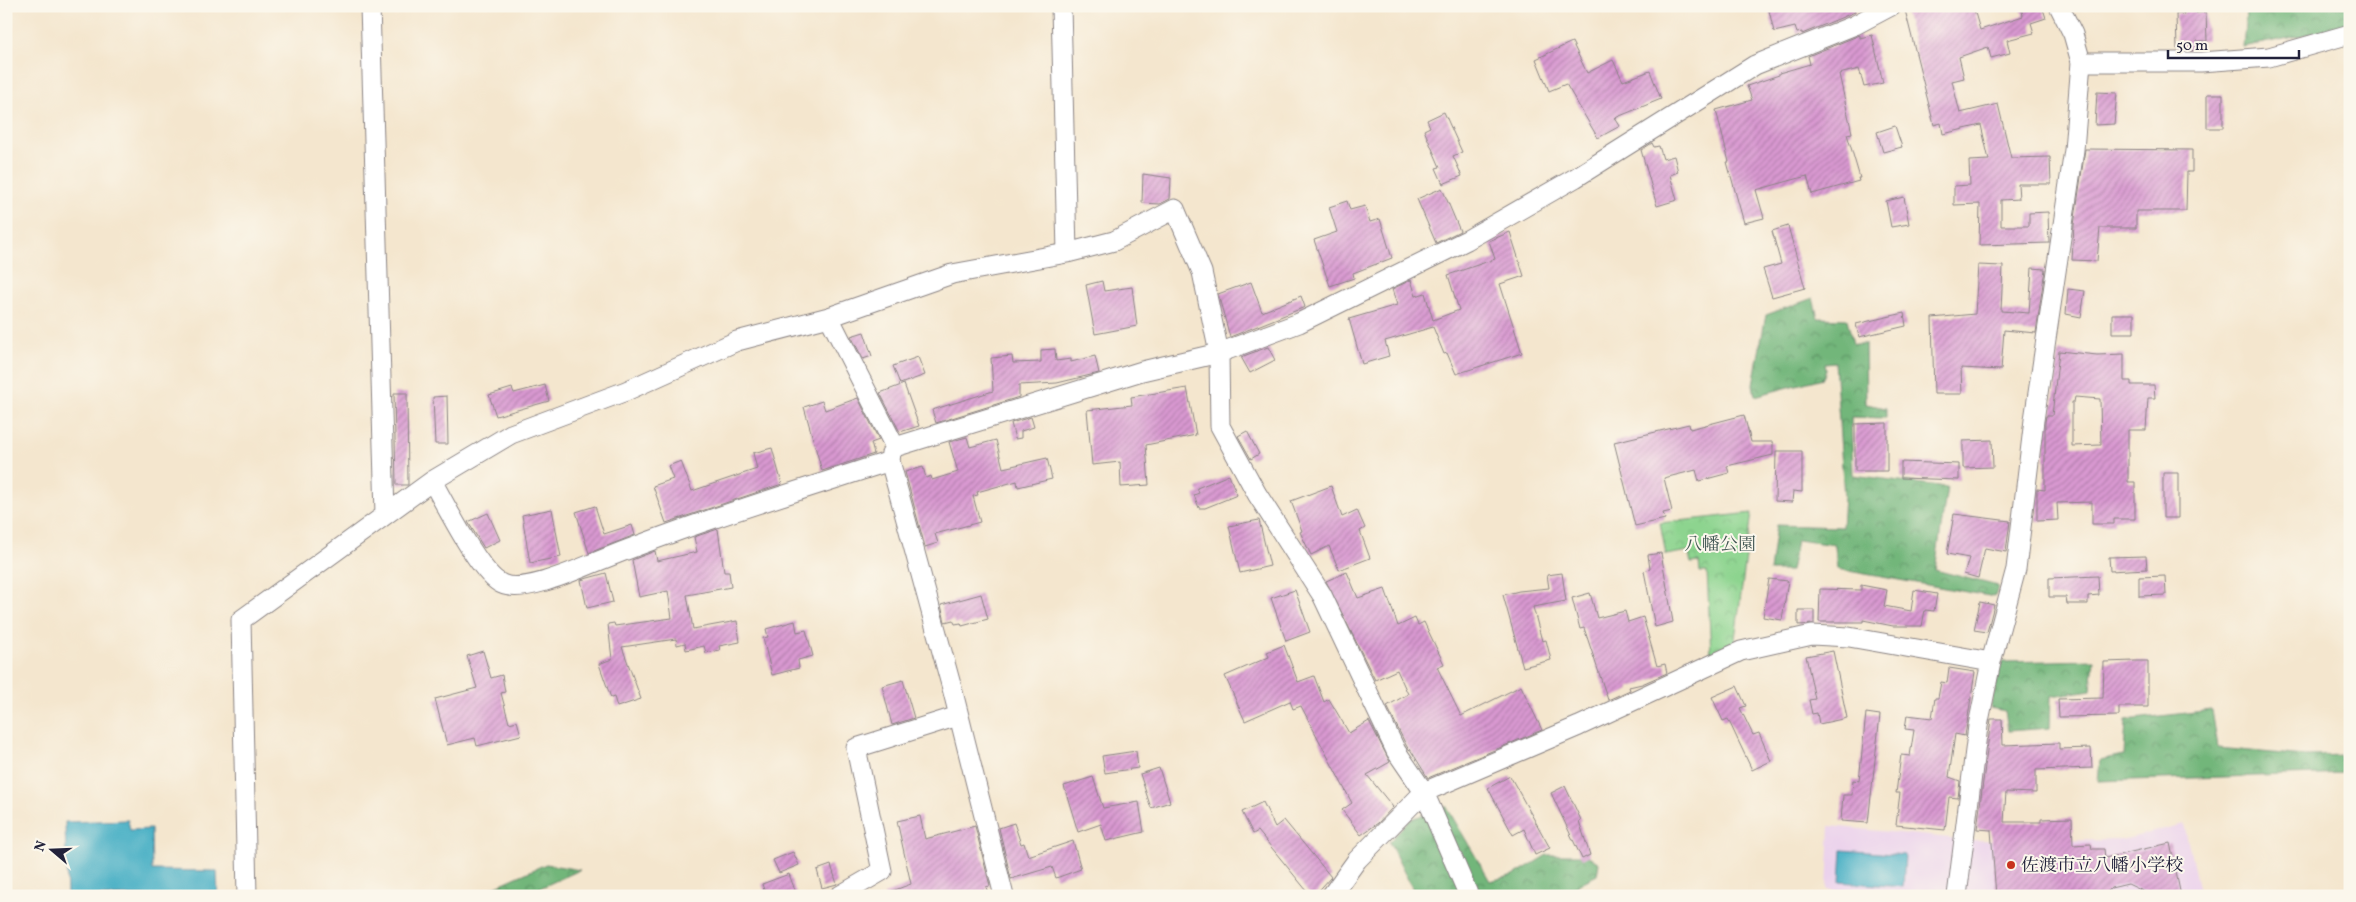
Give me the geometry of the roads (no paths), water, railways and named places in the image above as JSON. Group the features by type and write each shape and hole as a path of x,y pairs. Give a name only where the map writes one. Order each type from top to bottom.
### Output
{"street":[{"path":"370,6 385,514"},
{"path":"1061,6 1067,253"},
{"path":"432,481 485,568 501,584 515,587 566,574 656,537 893,454 1125,376 1219,353 1299,323 1467,240 1575,178 1755,65 1855,25 1891,6"},
{"path":"1957,896 1978,726 1991,662 2016,569 2034,420 2074,150 2080,62 2073,34 2059,6"},
{"path":"2080,62 2201,62 2269,57 2350,34"},
{"path":"247,896 241,620 432,481 511,434 626,391 736,341 829,317 952,274 1067,253 1114,241 1175,209 1202,272 1219,353 1220,426 1257,494 1322,595 1396,751 1424,792 1469,896"},
{"path":"829,317 893,454 1004,896"},
{"path":"1331,896 1357,860 1424,792 1579,726 1742,651 1812,635 1849,637 1991,662"},
{"path":"839,896 882,871 856,748 958,716"}],"water":[{"path":"128,820 130,830 151,829 152,870 217,871 218,896 67,896 65,822"},
{"path":"1842,850 1905,855 1903,887 1840,882"}],"place":[{"name":"佐渡市立八幡小学校","path":"2011,865"}],"park label":[{"name":"八幡公園","path":"1720,544"}]}
